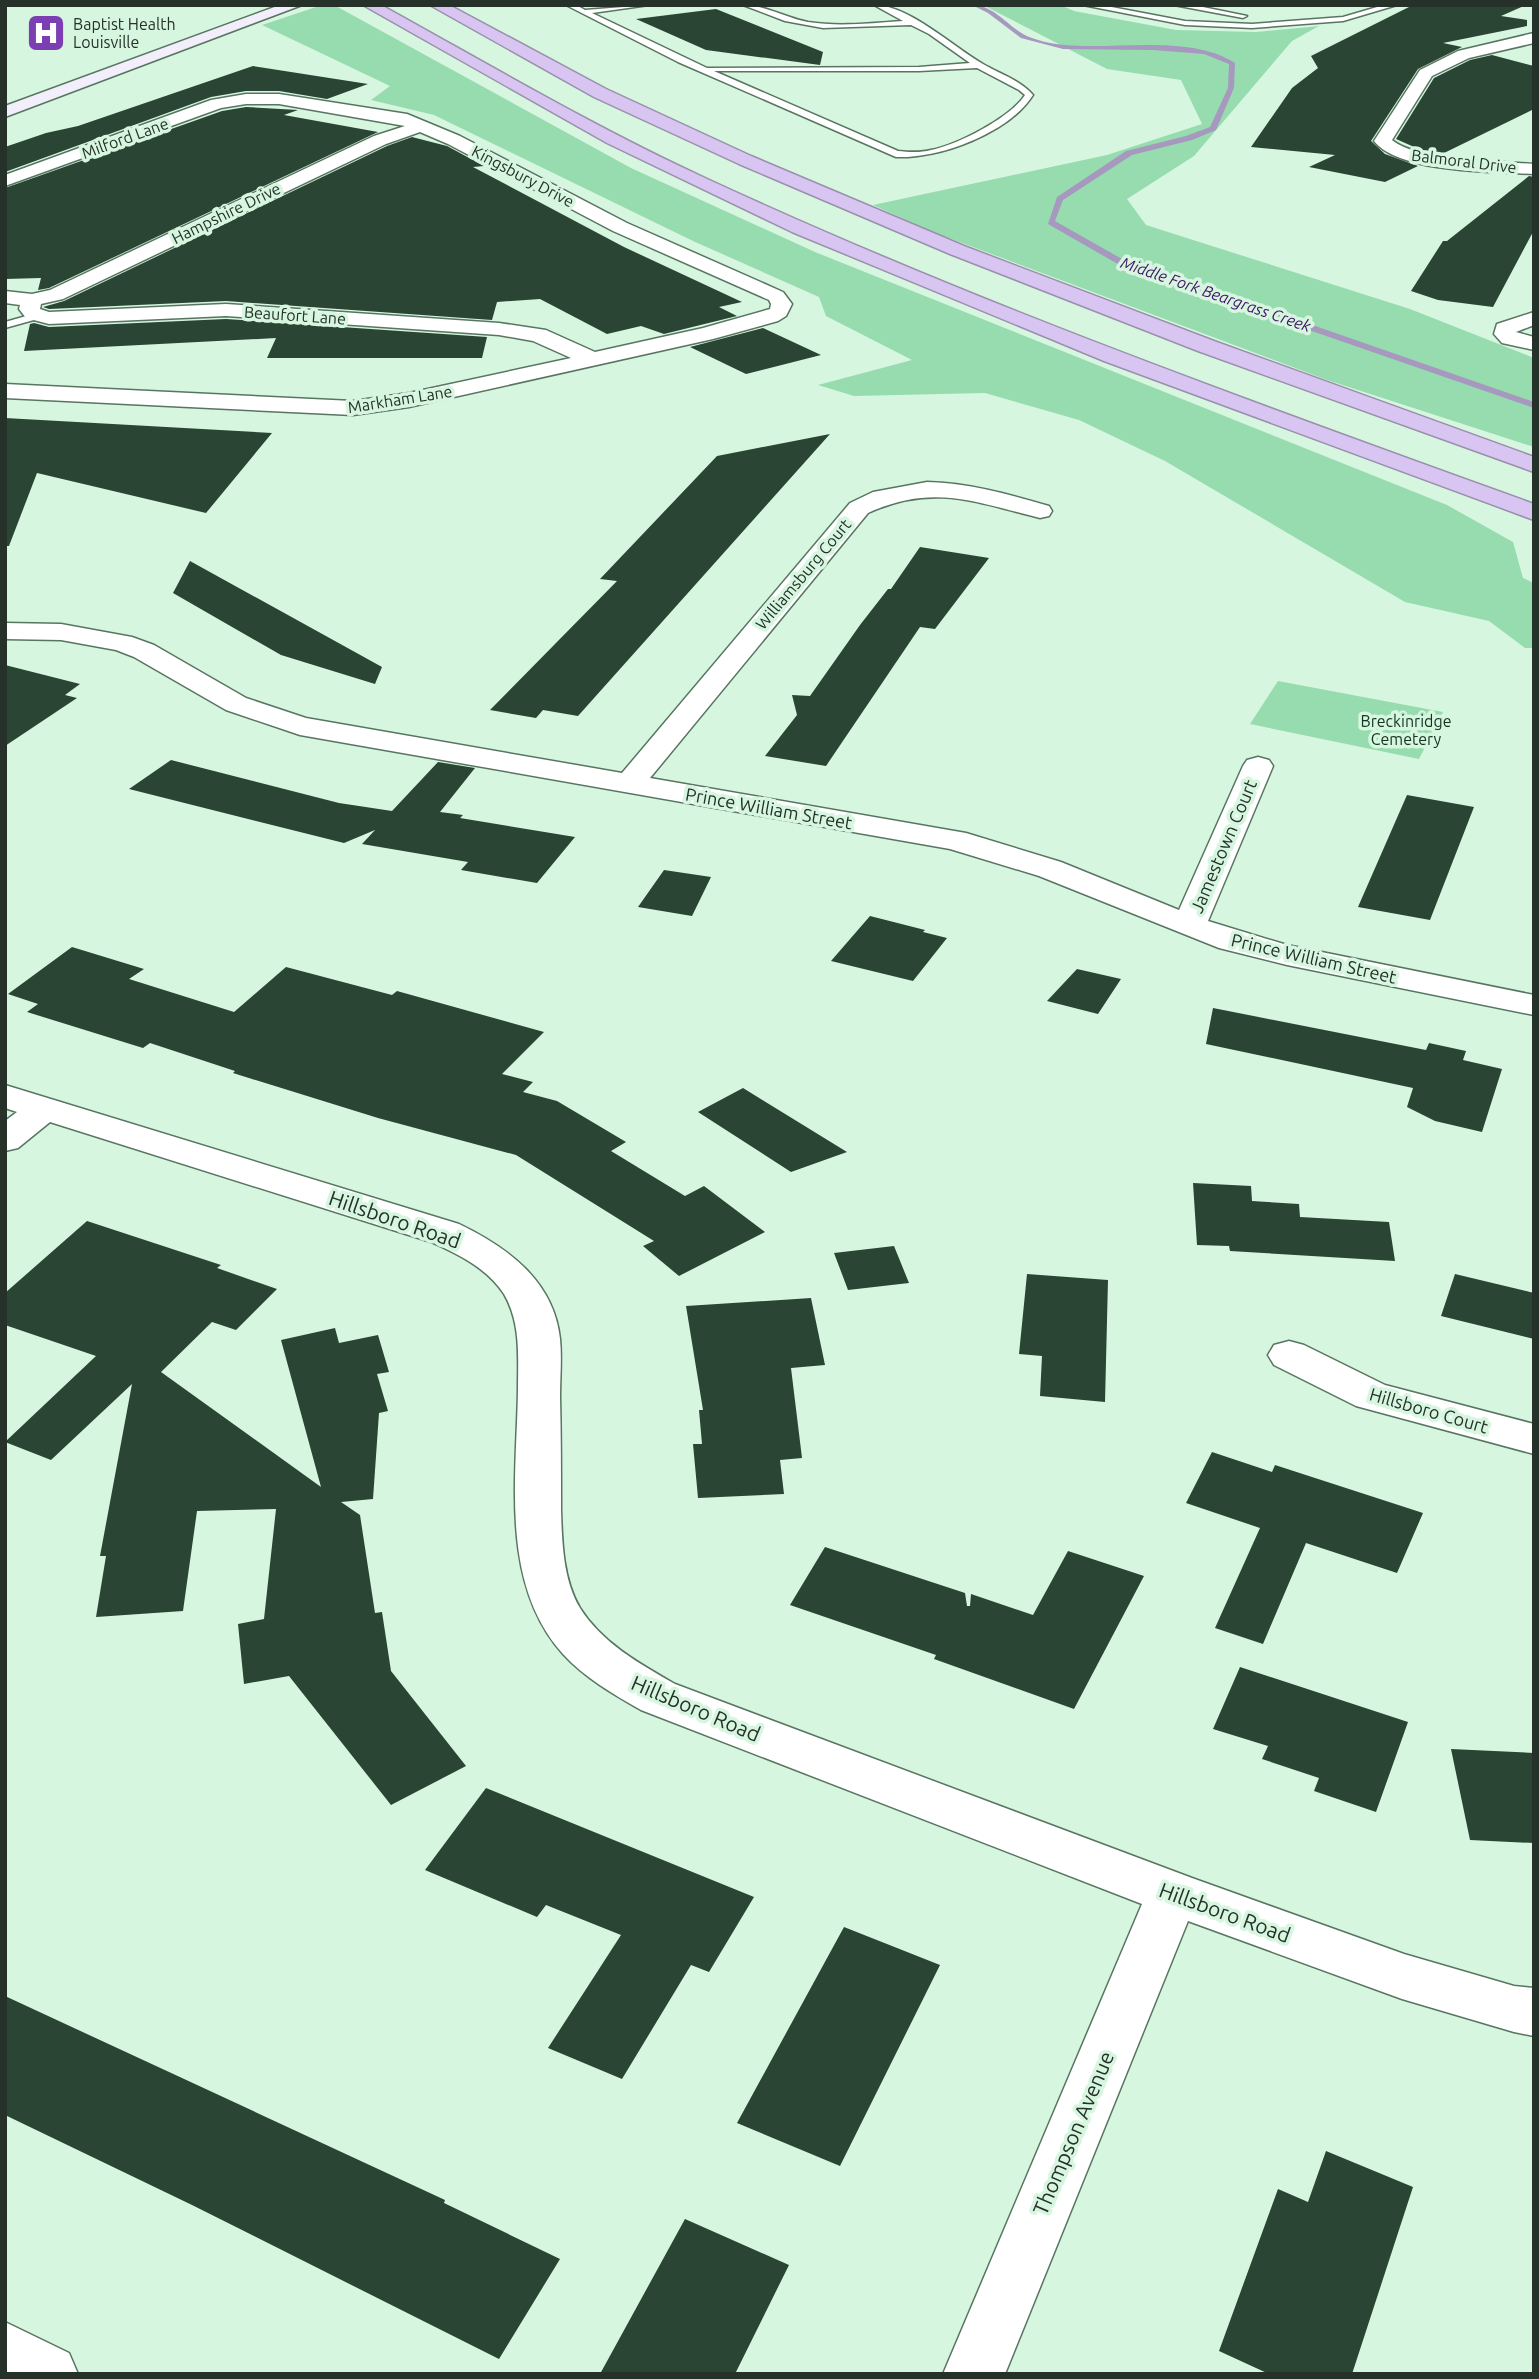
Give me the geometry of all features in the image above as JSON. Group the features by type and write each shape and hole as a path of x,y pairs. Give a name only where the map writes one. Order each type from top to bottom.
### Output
{"highway":[{"path":"370,5 482,70 694,180 906,275 1164,377 1534,513"},
{"path":"437,5 600,93 745,160 957,250 1206,346 1534,465"}],"main road":[{"path":"30,85 265,5"},
{"path":"5,112 295,5"}],"street":[{"name":"Balmoral Drive","path":"1534,38 1464,55 1433,67 1426,73 1411,131 1382,142 1387,148 1426,159 1534,169"},
{"name":"Kingsbury Drive","path":"246,99 289,100 401,118 454,140 620,227 776,296 782,306"},
{"name":"Milford Lane","path":"5,181 217,104 246,99"},
{"name":"Hampshire Drive","path":"34,308 55,295 356,152 421,126"},
{"path":"1387,148 1411,131"},
{"name":"Beaufort Lane","path":"5,297 62,319 226,310 458,326 538,335 594,360"},
{"name":"Markham Lane","path":"5,391 354,408 409,400 594,360 771,317 782,306"},
{"path":"1534,318 1505,329 1505,334 1510,338 1534,344"},
{"name":"Williamsburg Court","path":"629,784 859,508 893,494 944,488 988,496 1040,511"},
{"name":"Prince William Street","path":"5,631 61,632 122,643 144,651 236,704 300,726 968,843 1050,869 1189,926 1287,955 1534,1005"},
{"name":"Jamestown Court","path":"1189,926 1258,766"},
{"path":"5,1140 25,1102"},
{"name":"Hillsboro Road","path":"25,1102 445,1233 466,1242 513,1274 534,1312 539,1337 540,1520 543,1573 560,1616 586,1648 618,1675 658,1697 1173,1893 1402,1976 1514,2009 1534,2012"},
{"name":"Hillsboro Court","path":"1289,1355 1371,1396 1534,1439"},
{"name":"Thompson Avenue","path":"974,2374 1173,1893"},
{"path":"5,2352 47,2374"}],"lane":[{"path":"570,5 703,69 888,150 912,155 938,151 1016,111 1027,102 1029,95 1022,89 978,65 914,22 878,5"},
{"path":"582,12 645,5"},
{"path":"747,5 796,22 816,25 914,22"},
{"path":"1087,5 1202,25 1289,24 1343,19 1393,5"},
{"path":"1178,5 1289,24"},
{"path":"703,69 919,69 978,65"},
{"path":"5,326 34,308"}],"green space":[{"path":"322,5 334,5 631,168 815,252 1447,505 1513,542 1523,578 1534,583 1534,648 1525,648 1489,621 1405,602 1165,461 1079,420 985,393 854,396 818,385 912,360 826,316 819,297 693,241 434,115 371,100 390,86 262,25"},
{"path":"983,5 1060,5 1074,11 1176,30 1256,32 1319,26 1292,41 1194,156 1127,199 1146,225 1410,309 1534,358 1534,447 1327,380 933,232 873,205 1107,155 1202,124 1181,80 1107,69"},
{"name":"Breckinridge Cemetery","path":"1278,681 1443,712 1419,759 1250,724"}],"building":[{"path":"1413,5 1526,5 1501,16 1527,20 1527,26 1443,43 1462,47 1418,69 1371,141 1385,154 1418,166 1385,182 1309,167 1335,155 1251,147 1292,88 1318,68 1311,56"},
{"path":"716,9 823,52 820,65 706,50 636,19"},
{"path":"1492,55 1534,66 1534,109 1442,154 1421,150 1396,139 1434,78 1470,60"},
{"path":"253,66 368,84 327,99 279,91 246,91 211,97 5,172 5,147 46,133 78,126"},
{"path":"246,107 298,110 284,115 378,132 49,288 38,290 41,278 5,279 5,188 222,111"},
{"path":"412,137 447,146 484,166 473,167 624,247 742,302 719,307 737,316 664,334 641,326 607,334 540,299 497,302 492,320 226,301 49,309 43,307 64,301 387,146"},
{"path":"1529,176 1534,177 1534,230 1493,307 1438,300 1411,291 1443,241 1447,241"},
{"path":"226,319 487,337 482,358 267,358 276,338 24,351 30,324 34,323 49,327"},
{"path":"763,328 821,355 746,374 690,347"},
{"path":"5,418 272,433 206,513 37,473 9,546 5,546"},
{"path":"830,434 578,716 543,710 536,718 490,710 617,581 600,579 717,456"},
{"path":"920,547 989,558 935,629 920,627 826,766 765,756 797,715 792,695 810,696"},
{"path":"190,561 382,667 375,684 281,655 173,593"},
{"path":"5,665 80,684 65,695 77,698 5,746"},
{"path":"171,760 339,803 392,811 438,762 475,768 440,812 463,815 460,818 575,837 537,883 461,870 468,862 362,844 375,830 344,843 129,789"},
{"path":"1407,795 1474,807 1430,920 1358,907"},
{"path":"664,870 711,877 692,916 638,907"},
{"path":"870,916 947,938 913,981 831,961"},
{"path":"72,947 144,969 129,979 234,1012 286,967 392,995 397,991 544,1032 502,1074 533,1082 523,1092 557,1101 626,1142 611,1151 685,1196 704,1186 765,1232 679,1276 643,1246 654,1241 516,1155 378,1118 233,1073 235,1071 150,1043 143,1048 27,1012 38,1004 8,994"},
{"path":"1077,969 1121,979 1098,1014 1047,1001"},
{"path":"1213,1008 1426,1050 1429,1043 1466,1051 1463,1060 1502,1069 1482,1132 1435,1121 1407,1107 1413,1088 1206,1044"},
{"path":"743,1088 847,1152 791,1172 698,1112"},
{"path":"1193,1183 1251,1186 1252,1201 1299,1204 1300,1217 1389,1222 1395,1261 1230,1251 1229,1246 1197,1245"},
{"path":"87,1221 221,1265 217,1268 277,1289 236,1330 212,1322 161,1372 321,1487 281,1340 335,1328 339,1343 378,1335 389,1372 377,1374 388,1411 379,1413 373,1499 341,1502 360,1515 375,1613 382,1612 391,1671 466,1766 391,1805 289,1676 244,1684 238,1624 264,1619 276,1509 197,1511 183,1611 96,1617 106,1556 100,1556 132,1384 51,1460 5,1442 96,1356 5,1325 5,1293"},
{"path":"894,1246 909,1283 848,1290 834,1253"},
{"path":"1027,1274 1108,1280 1105,1402 1040,1396 1042,1356 1019,1354"},
{"path":"1455,1274 1534,1293 1534,1339 1441,1316"},
{"path":"811,1298 825,1365 791,1368 802,1458 780,1460 784,1494 698,1498 693,1444 702,1444 699,1410 703,1410 686,1306"},
{"path":"1212,1452 1272,1472 1275,1465 1423,1513 1397,1573 1306,1543 1263,1644 1215,1628 1260,1528 1186,1503"},
{"path":"825,1547 965,1593 967,1606 970,1606 971,1594 1033,1615 1068,1551 1144,1576 1074,1709 934,1659 936,1655 790,1605"},
{"path":"1240,1667 1408,1722 1376,1812 1314,1791 1319,1778 1262,1759 1268,1746 1213,1729"},
{"path":"1451,1749 1534,1753 1534,1843 1470,1840"},
{"path":"486,1788 754,1897 709,1972 691,1965 622,2079 548,2048 621,1935 546,1905 537,1917 425,1870"},
{"path":"844,1927 940,1965 840,2166 737,2123"},
{"path":"5,1996 445,2200 444,2203 560,2259 499,2359 192,2205 5,2115"},
{"path":"1326,2151 1413,2187 1352,2374 1269,2374 1219,2351 1278,2189 1308,2202"},
{"path":"685,2219 789,2265 735,2374 600,2374"}],"waterway":[{"name":"Middle Fork Beargrass Creek","path":"975,5 990,12 1023,37 1063,47 1153,48 1205,52 1232,63 1231,88 1213,128 1189,138 1129,153 1060,199 1051,222 1119,261 1534,405"}],"place":[{"name":"Baptist Health Louisville","path":"46,33"}]}
